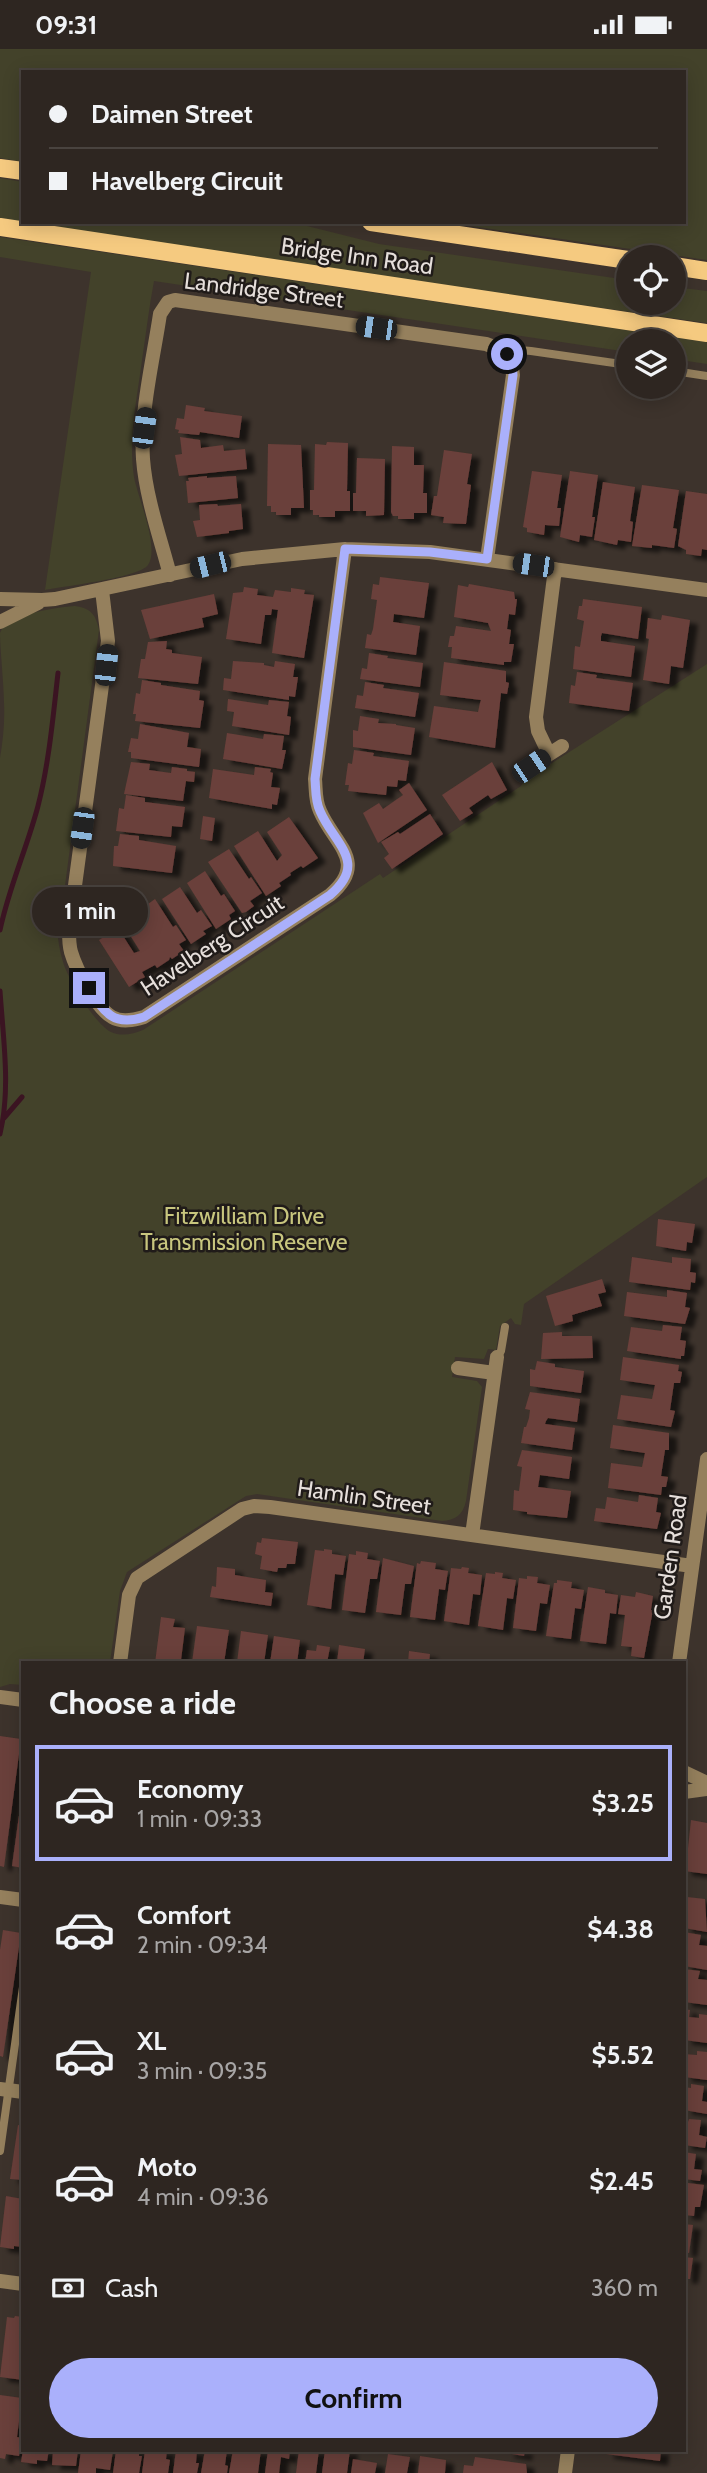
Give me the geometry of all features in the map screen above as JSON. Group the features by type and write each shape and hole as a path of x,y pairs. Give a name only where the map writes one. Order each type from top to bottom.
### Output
{"main road":[{"path":"0,168 21,171"},
{"name":"Bridge Inn Road","path":"384,224 616,258"},
{"name":"Bridge Inn Road","path":"0,227 707,333"},
{"path":"686,268 707,271"}],"street":[{"name":"Landridge Street","path":"170,575 147,488 143,459 144,428 160,314 168,302 184,300 486,344 507,354"},
{"path":"487,559 513,375 512,363 507,354"},
{"path":"0,599 42,600 102,590 242,559 345,549 417,551 707,590"},
{"name":"Havelberg Circuit","path":"102,590 108,641 69,930 77,969 102,1007 112,1017 134,1020 144,1017 330,895 346,879 348,872 345,854 320,811 315,779 345,549"},
{"path":"531,766 555,750 538,731 536,717 555,569"},
{"path":"0,622 42,600"},
{"path":"472,1535 497,1357"},
{"path":"458,1368 494,1373"},
{"name":"Garden Road","path":"679,1661 707,1459"},
{"name":"Hamlin Street","path":"120,1661 129,1595 137,1578 248,1507 270,1507 692,1566"},
{"path":"0,1697 21,1700"},
{"path":"686,1773 707,1783"},
{"path":"686,1792 707,1789"},
{"path":"0,1897 21,1900"},
{"path":"0,2281 21,2284"},
{"path":"565,2473 568,2452"}],"lane":[{"name":"Landridge Street","path":"507,354 520,350 616,363"},
{"path":"686,373 707,376"},
{"path":"497,1357 501,1351 505,1327"},
{"path":"0,2151 21,2003"}],"green space":[{"path":"0,49 707,49 707,260 686,257 686,245 616,247 457,224 686,224 686,70 21,70 21,162 0,158"},
{"path":"0,178 21,182 21,222 0,218"},
{"path":"39,224 299,224 379,244 616,278 616,310"},
{"path":"0,237 619,329 616,329 616,350 154,281 132,448 134,477 150,535 151,557 148,565 131,574 45,590 91,272 0,257"},
{"path":"686,288 707,291 707,323 651,315 686,315"},
{"path":"686,339 707,342 707,364 686,361"},
{"name":"Fitzwilliam Drive Transmission Reserve","path":"75,606 85,608 92,613 99,630 58,938 64,965 84,1002 105,1028 119,1034 143,1030 380,874 383,878 521,786 524,781 707,664 707,1177 524,1304 521,1325 515,1324 511,1318 500,1326 496,1350 488,1349 484,1359 455,1357 452,1377 477,1381 482,1387 466,1501 458,1516 442,1521 257,1494 246,1496 127,1572 120,1591 110,1661 21,1661 21,1685 0,1687 0,758 4,710 0,633 5,626 22,616"}],"building":[{"path":"186,405 205,408 204,411 242,416 239,438 200,432 199,435 178,433 179,430 175,429 177,418 184,419"},
{"path":"180,437 200,440 201,448 223,445 224,451 245,449 247,469 179,476 175,455 182,454"},
{"path":"327,442 348,443 347,491 350,491 350,511 335,511 335,517 319,517 313,515 313,510 310,510 310,490 314,490 315,444 326,445"},
{"path":"268,444 301,445 304,508 291,508 291,515 276,515 276,512 271,512 271,506 267,506"},
{"path":"392,446 414,447 414,465 424,465 423,493 427,493 427,513 414,513 414,519 398,519 398,516 393,516 391,512"},
{"path":"444,450 472,454 467,484 471,485 466,524 443,523 444,517 431,515 434,496 437,496"},
{"path":"357,458 385,459 384,515 366,516 366,511 353,511"},
{"path":"532,471 562,475 557,508 561,508 559,526 545,525 544,535 527,532 527,528 523,527"},
{"path":"570,471 598,475 592,537 580,535 579,542 560,537"},
{"path":"236,476 238,498 188,503 188,478"},
{"path":"603,482 635,487 630,521 633,522 631,542 618,540 617,545 594,540"},
{"path":"642,485 679,490 673,528 677,529 674,548 632,546"},
{"path":"686,491 707,494 707,550 702,549 701,556 686,554 686,550 678,546"},
{"path":"241,504 243,529 197,537 193,521 200,520 199,505"},
{"path":"380,577 429,583 424,618 394,614 393,622 420,626 416,655 365,648 367,634 371,635 373,629 377,600 371,599 373,584 379,585"},
{"path":"469,584 514,592 517,599 515,615 509,614 507,629 511,630 509,644 514,644 511,662 504,662 504,665 451,658 452,647 448,647 456,626 491,631 488,623 454,617 458,585 468,587"},
{"path":"244,587 258,589 257,595 273,597 275,590 291,592 291,588 305,590 304,594 314,595 304,658 272,653 278,610 272,609 271,615 265,615 261,644 226,639 233,593 243,592"},
{"path":"214,594 218,614 202,618 204,627 150,639 141,610"},
{"path":"583,599 642,607 638,639 602,633 601,636 601,641 635,646 631,677 573,669 575,646 580,647 584,621 577,619"},
{"path":"662,615 690,620 683,668 671,666 669,684 643,680 649,639 646,638 648,618 661,620"},
{"path":"167,641 166,649 172,650 172,653 202,657 198,684 138,678 141,659 145,659 148,642"},
{"path":"369,653 423,663 420,687 360,679 362,668 367,669"},
{"path":"233,661 264,663 274,667 275,661 295,664 293,677 298,677 295,697 289,696 289,700 223,690 224,678 231,679"},
{"path":"444,662 506,671 506,682 509,683 507,694 501,693 495,748 429,737 434,706 478,712 481,700 440,695"},
{"path":"577,672 597,675 596,678 633,683 629,711 569,703 571,685 575,686"},
{"path":"142,680 200,691 199,700 204,701 200,728 135,721 136,714 133,714 136,693 140,694"},
{"path":"365,682 384,685 383,688 419,693 415,717 355,708 357,695 363,696"},
{"path":"228,699 268,705 269,700 289,702 289,735 232,726 234,712 227,711"},
{"path":"360,716 379,719 378,723 415,728 411,755 353,747 353,730 358,731"},
{"path":"140,724 189,733 187,747 201,749 199,767 131,758 131,752 128,752 131,738 138,739"},
{"path":"227,733 263,739 264,734 284,736 282,750 286,750 282,769 223,759"},
{"path":"354,750 374,753 373,756 409,761 406,781 398,780 397,787 387,786 386,795 348,791 349,785 345,785 348,763 352,764"},
{"path":"131,762 150,764 149,770 171,773 172,767 187,769 195,772 194,782 186,781 183,801 124,794"},
{"path":"492,762 507,790 491,799 488,795 469,808 473,813 460,821 442,795"},
{"path":"255,767 271,769 271,787 280,788 277,805 272,804 272,809 209,798 213,769 254,775"},
{"path":"409,783 427,810 378,843 363,813 379,803 383,809 403,795 399,790"},
{"path":"126,795 145,798 145,802 185,807 182,827 172,826 171,837 116,831 119,808 124,809"},
{"path":"430,814 443,834 392,869 384,858 389,854 381,842 398,832 400,834"},
{"path":"203,816 215,818 212,841 200,839"},
{"path":"289,817 318,858 290,873 291,875 279,883 281,886 266,896 234,846 258,831 277,861 282,855 267,832"},
{"path":"120,834 176,846 172,873 113,866 114,846 118,846"},
{"path":"229,849 262,893 250,901 254,906 242,913 208,862"},
{"path":"205,871 221,896 224,894 235,911 229,915 231,919 216,929 187,883"},
{"path":"180,887 197,913 201,910 212,926 203,931 206,934 191,944 162,899"},
{"path":"155,899 173,927 176,925 186,940 179,944 184,951 172,959 170,957 157,968 155,965 142,972 145,977 129,987 99,940 118,928 134,953 140,951 125,927 135,921 138,926 148,920 141,909"},
{"path":"658,1219 695,1224 692,1243 687,1242 686,1251 656,1246"},
{"path":"632,1257 672,1263 672,1257 691,1259 690,1272 696,1273 695,1283 691,1282 690,1290 629,1282"},
{"path":"602,1279 606,1292 598,1294 602,1306 572,1315 573,1321 555,1326 546,1296"},
{"path":"667,1290 687,1293 685,1307 690,1308 685,1324 624,1316 627,1292 667,1297"},
{"path":"663,1325 682,1327 680,1340 686,1341 681,1359 627,1351 631,1327 662,1331"},
{"path":"562,1332 562,1336 592,1336 593,1358 541,1359 543,1333"},
{"path":"623,1357 679,1365 678,1371 682,1372 680,1383 674,1383 670,1410 675,1411 671,1427 617,1419 621,1395 652,1399 655,1385 620,1380"},
{"path":"537,1361 555,1364 555,1367 584,1371 581,1393 530,1386 530,1369 535,1370"},
{"path":"530,1392 580,1399 577,1422 548,1418 545,1424 575,1428 572,1450 521,1443 529,1418 530,1410 525,1409"},
{"path":"613,1425 669,1433 669,1450 665,1450 661,1476 668,1477 661,1495 608,1488 611,1463 642,1467 645,1453 610,1448"},
{"path":"522,1450 572,1457 569,1479 540,1475 538,1487 571,1491 567,1518 513,1510 514,1490 519,1491 522,1467 517,1466"},
{"path":"639,1495 658,1498 656,1512 661,1513 657,1529 594,1521 596,1508 605,1509 607,1497 638,1502"},
{"path":"262,1538 298,1542 295,1564 278,1568 277,1572 260,1569 262,1556 255,1554 257,1542 261,1543"},
{"path":"315,1550 332,1550 332,1554 346,1556 343,1575 335,1574 331,1609 307,1605"},
{"path":"356,1551 368,1553 367,1559 380,1561 377,1579 370,1579 365,1613 342,1610 349,1554 356,1555"},
{"path":"383,1558 414,1566 411,1584 405,1584 401,1615 376,1612"},
{"path":"421,1561 436,1563 435,1569 448,1571 445,1590 439,1589 435,1620 410,1617 417,1563 420,1564"},
{"path":"217,1567 235,1569 235,1575 266,1580 265,1592 273,1593 271,1606 210,1597 212,1586 216,1587"},
{"path":"451,1568 469,1568 468,1573 482,1575 480,1595 473,1594 469,1625 444,1621"},
{"path":"486,1573 503,1573 502,1578 516,1580 513,1599 507,1598 503,1630 478,1626"},
{"path":"527,1576 538,1577 537,1583 550,1585 547,1604 540,1603 536,1631 513,1628 519,1578 527,1579"},
{"path":"557,1580 572,1582 571,1588 584,1590 581,1609 575,1608 571,1639 546,1636 554,1583 557,1583"},
{"path":"588,1587 618,1595 616,1614 610,1613 606,1644 580,1641"},
{"path":"636,1592 653,1596 644,1658 631,1656 632,1647 621,1646 625,1615 618,1614 621,1595 635,1597"},
{"path":"161,1617 175,1619 173,1627 185,1628 181,1660 183,1661 155,1661"},
{"path":"197,1626 229,1630 224,1661 192,1661"},
{"path":"241,1631 268,1635 264,1661 237,1661"},
{"path":"274,1636 300,1640 297,1661 270,1661"},
{"path":"317,1645 330,1647 327,1661 305,1661 307,1650 316,1651"},
{"path":"339,1645 365,1649 363,1661 337,1661"},
{"path":"409,1651 430,1654 429,1661 408,1661"},
{"path":"0,1736 21,1739 4,1867 0,1866"},
{"path":"21,1801 21,1868 12,1866"},
{"path":"691,1820 707,1823 707,1874 686,1871"},
{"path":"687,1897 705,1899 707,1932 686,1928"},
{"path":"3,1930 21,1933 3,2057 0,2056 0,1950"},
{"path":"686,1932 701,1935 699,1945 707,1946 707,1970 686,1966"},
{"path":"686,1969 700,1971 698,1979 707,1980 707,2005 686,2002"},
{"path":"686,2009 690,2010 689,2017 707,2015 707,2043 686,2040"},
{"path":"697,2051 707,2052 707,2080 686,2077 686,2054 697,2055"},
{"path":"691,2084 704,2086 702,2101 707,2102 707,2114 686,2110 686,2087 691,2088"},
{"path":"689,2119 701,2120 699,2135 707,2137 705,2148 686,2145"},
{"path":"18,2125 21,2126 21,2180 10,2179"},
{"path":"686,2152 696,2154 694,2169 702,2170 700,2181 686,2179"},
{"path":"688,2183 704,2185 700,2207 695,2207 694,2216 686,2215"},
{"path":"6,2196 21,2199 21,2247 14,2246 14,2249 0,2247"},
{"path":"686,2224 693,2225 689,2253 686,2252"},
{"path":"686,2257 693,2258 690,2279 686,2279"},
{"path":"7,2317 21,2317 21,2380 0,2377"},
{"path":"0,2395 21,2398 17,2437 21,2438 19,2456 6,2454 5,2459 0,2458"},
{"path":"23,2452 49,2452 47,2461 37,2460 37,2464 21,2462"},
{"path":"53,2452 78,2452 76,2466 52,2465"},
{"path":"81,2452 113,2452 110,2470 96,2468 96,2473 78,2473"},
{"path":"116,2452 139,2452 139,2456 142,2456 139,2473 113,2473"},
{"path":"145,2452 167,2452 166,2459 170,2460 168,2473 142,2473"},
{"path":"176,2452 197,2452 197,2473 173,2473"},
{"path":"205,2452 227,2452 227,2473 201,2473"},
{"path":"233,2452 261,2452 258,2473 229,2473"},
{"path":"268,2452 290,2452 289,2459 281,2457 279,2473 265,2473"},
{"path":"299,2452 319,2452 316,2473 296,2473"},
{"path":"325,2452 350,2452 347,2473 322,2473"},
{"path":"506,2452 525,2452 524,2456"},
{"path":"606,2452 661,2452 660,2461"},
{"path":"388,2454 410,2457 407,2473 385,2473"},
{"path":"420,2456 446,2460 445,2473 418,2473"},
{"path":"475,2457 526,2464 527,2473 463,2473 464,2465 473,2466"},
{"path":"353,2459 377,2463 375,2473 351,2473"}],"waterway":[{"path":"0,930 42,790 58,673"},
{"path":"0,991 6,1081 0,1134"},
{"path":"4,1118 22,1097"}],"route":[{"path":"89,988 112,1017 134,1020 144,1017 330,895 346,879 348,872 345,854 320,811 315,779 345,549 391,549 487,559 513,375 512,363 507,354"}]}
